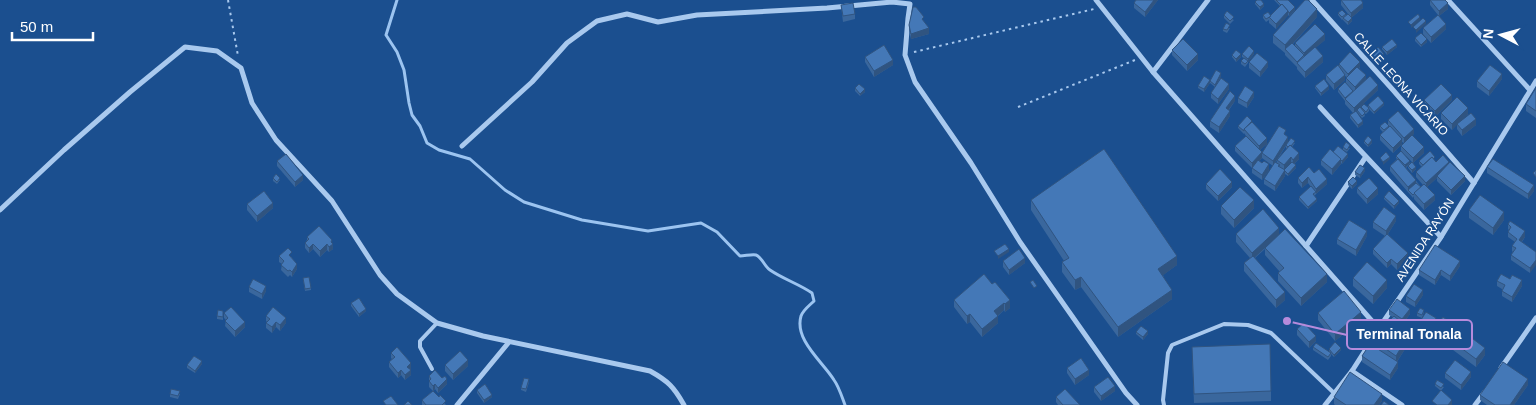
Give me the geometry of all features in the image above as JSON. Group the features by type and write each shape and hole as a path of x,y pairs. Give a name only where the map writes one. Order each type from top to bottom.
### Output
{"street":[{"path":"1096,0 1153,72 1379,328"},
{"path":"1153,72 1208,0"},
{"name":"CALLE LEONA VICARIO","path":"1312,0 1474,183"},
{"path":"1448,0 1530,90"},
{"path":"462,146 532,82 567,43 597,21 627,14 658,22 697,14 911,2 905,54 915,82 970,163 1020,242 1126,393 1137,405"},
{"path":"0,210 64,150 185,47 217,50 241,68 252,103 276,140 332,201 380,274 398,294 437,323 509,342 650,371 666,380 677,392 684,405"},
{"name":"AVENIDA RAYÓN","path":"1325,405 1352,371 1441,237 1536,81"},
{"path":"1320,107 1365,158 1441,237"},
{"path":"1306,246 1365,158"},
{"path":"1497,373 1536,318"},
{"path":"457,405 509,342"},
{"path":"1352,371 1402,405"},
{"path":"1475,405 1486,389"}],"lane":[{"path":"432,369 420,347 420,341 437,323"},
{"path":"1164,405 1168,353 1172,345 1224,324 1248,325 1271,333 1334,393"}],"path":[{"path":"228,0 241,68"},
{"path":"905,54 1101,7"},
{"path":"1018,106 1142,57"}],"building":[{"path":"1136,0 1154,0 1145,12 1134,3"},
{"path":"1261,0 1264,4 1260,7 1255,2"},
{"path":"1276,0 1288,0 1295,7 1289,13"},
{"path":"1305,0 1308,0 1317,9 1285,45 1273,35"},
{"path":"1341,0 1361,0 1363,3 1351,13"},
{"path":"1430,0 1445,0 1448,3 1439,11"},
{"path":"853,3 855,14 843,16 841,5"},
{"path":"1282,4 1288,11 1276,24 1269,17"},
{"path":"913,7 916,7 924,17 922,19 929,28 911,34 909,25"},
{"path":"1342,10 1346,14 1342,17 1338,13"},
{"path":"1227,11 1234,17 1230,21 1224,15"},
{"path":"1268,12 1271,16 1266,19 1263,15"},
{"path":"1348,14 1352,18 1348,22 1343,18"},
{"path":"1418,14 1420,17 1411,25 1408,22"},
{"path":"1438,15 1446,24 1431,37 1423,28"},
{"path":"1423,18 1426,21 1416,30 1413,27"},
{"path":"1226,23 1230,25 1227,30 1223,29"},
{"path":"1315,24 1325,34 1304,53 1295,43"},
{"path":"1421,33 1427,39 1421,45 1415,38"},
{"path":"1183,39 1198,54 1187,65 1172,50"},
{"path":"1392,39 1397,45 1387,52 1382,47"},
{"path":"1292,43 1304,55 1297,62 1285,49"},
{"path":"884,45 893,60 874,71 865,57"},
{"path":"1249,46 1254,51 1248,59 1242,54"},
{"path":"1315,47 1323,56 1305,72 1297,63"},
{"path":"1378,47 1384,54 1376,60 1371,54"},
{"path":"1236,50 1241,54 1236,59 1232,55"},
{"path":"1350,52 1360,62 1348,74 1339,64"},
{"path":"1257,53 1268,62 1260,72 1249,62"},
{"path":"1244,58 1248,61 1245,64 1241,61"},
{"path":"1338,65 1345,75 1334,84 1326,75"},
{"path":"1490,65 1502,74 1489,91 1477,81"},
{"path":"1357,67 1366,75 1355,87 1346,78"},
{"path":"1216,70 1221,73 1215,85 1210,81"},
{"path":"1204,76 1210,80 1204,89 1198,86"},
{"path":"1370,76 1378,85 1354,108 1345,99"},
{"path":"1221,78 1229,84 1218,99 1211,93"},
{"path":"1324,79 1329,86 1321,93 1315,86"},
{"path":"1345,82 1353,91 1345,98 1338,89"},
{"path":"859,84 865,89 860,94 855,88"},
{"path":"1441,84 1452,95 1435,111 1424,100"},
{"path":"1245,86 1254,92 1247,103 1238,98"},
{"path":"1536,88 1536,111 1526,104"},
{"path":"1230,91 1235,96 1226,108 1230,111 1219,127 1210,121"},
{"path":"1378,96 1384,103 1374,112 1368,105"},
{"path":"1457,97 1468,108 1452,124 1441,113"},
{"path":"1364,104 1369,108 1366,112 1361,107"},
{"path":"1360,107 1365,113 1362,116 1357,110"},
{"path":"1356,111 1363,121 1358,125 1350,115"},
{"path":"1398,111 1414,129 1404,138 1388,120"},
{"path":"1471,113 1476,119 1462,130 1457,124"},
{"path":"1247,116 1252,121 1244,131 1238,126"},
{"path":"1252,122 1267,138 1259,146 1244,129"},
{"path":"1385,122 1389,126 1384,130 1380,126"},
{"path":"1279,126 1286,130 1284,134 1288,137 1273,161 1262,153"},
{"path":"1390,126 1402,139 1393,148 1380,135"},
{"path":"1412,135 1424,147 1413,158 1401,146"},
{"path":"1246,136 1262,152 1252,163 1235,146"},
{"path":"1368,136 1372,140 1368,145 1364,141"},
{"path":"1291,138 1295,141 1288,147 1286,145"},
{"path":"1346,142 1350,145 1347,150 1343,147"},
{"path":"1290,145 1299,153 1293,160 1291,157 1284,165 1277,160"},
{"path":"1338,146 1348,154 1342,161 1333,152"},
{"path":"1104,149 1177,256 1158,269 1172,290 1118,327 1081,277 1075,280 1062,262 1069,258 1031,200"},
{"path":"1330,149 1341,159 1332,169 1321,160"},
{"path":"1401,151 1410,161 1405,165 1396,156"},
{"path":"1430,151 1435,157 1433,159 1432,157 1423,165 1419,161"},
{"path":"1386,152 1390,157 1383,162 1380,158"},
{"path":"286,154 303,175 295,182 277,161"},
{"path":"1443,155 1449,162 1426,183 1416,172 1432,157 1436,162"},
{"path":"1398,159 1416,180 1408,187 1390,166"},
{"path":"1493,159 1534,185 1528,194 1487,167"},
{"path":"1258,160 1269,164 1262,175 1252,168"},
{"path":"1275,162 1285,170 1275,186 1264,179"},
{"path":"1292,162 1296,165 1288,174 1284,170"},
{"path":"1412,162 1416,167 1412,170 1408,166"},
{"path":"1450,162 1465,176 1451,190 1437,176"},
{"path":"1360,165 1365,168 1360,175 1355,172"},
{"path":"1309,167 1314,173 1319,169 1327,179 1316,189 1308,177 1302,183 1298,178"},
{"path":"1220,169 1232,182 1218,196 1206,184"},
{"path":"276,174 280,178 277,182 273,178"},
{"path":"1353,177 1357,181 1352,186 1348,182"},
{"path":"1369,178 1378,188 1367,199 1357,188"},
{"path":"1416,183 1421,187 1413,195 1408,190"},
{"path":"1424,184 1435,195 1424,204 1414,193"},
{"path":"1311,186 1316,192 1313,194 1317,199 1308,207 1299,197"},
{"path":"1240,187 1254,200 1234,220 1221,206"},
{"path":"264,191 273,203 257,216 247,204"},
{"path":"1389,191 1399,201 1394,206 1384,197"},
{"path":"1480,195 1504,212 1493,228 1469,210"},
{"path":"1384,207 1396,216 1386,231 1373,222"},
{"path":"1263,209 1279,228 1252,253 1236,234"},
{"path":"1349,220 1367,231 1356,250 1337,239"},
{"path":"1510,221 1525,231 1519,240 1536,252 1536,260 1530,268 1511,255 1516,248 1512,246 1517,239 1508,232 1511,227 1508,224"},
{"path":"319,226 332,240 333,244 329,247 327,244 320,251 313,244 309,248 305,243 309,239 307,237"},
{"path":"1285,229 1327,274 1301,298 1278,273 1284,268 1265,248"},
{"path":"1387,234 1408,253 1397,264 1391,259 1387,263 1373,249"},
{"path":"1005,244 1009,249 998,256 994,251"},
{"path":"1435,245 1460,261 1450,276 1441,270 1435,280 1419,270"},
{"path":"288,248 292,252 289,255 297,264 292,272 281,265 284,261 279,256"},
{"path":"1019,249 1025,258 1009,270 1003,261"},
{"path":"1253,256 1285,292 1276,300 1244,263"},
{"path":"1367,262 1387,280 1373,296 1353,278"},
{"path":"984,274 992,284 995,282 1010,300 994,311 998,316 982,329 970,314 967,316 954,300"},
{"path":"1501,274 1510,279 1512,275 1522,280 1512,297 1502,291 1505,285 1497,281"},
{"path":"309,277 311,288 305,289 303,278"},
{"path":"253,279 266,286 262,294 249,287"},
{"path":"1033,280 1037,286 1034,288 1030,282"},
{"path":"1414,284 1423,290 1415,302 1406,296"},
{"path":"1344,291 1361,312 1335,334 1318,313"},
{"path":"359,298 366,309 359,314 351,303"},
{"path":"1397,299 1410,309 1402,319 1389,310"},
{"path":"231,307 245,322 235,331 225,321 228,318 224,313"},
{"path":"273,307 286,318 280,325 276,322 272,327 266,323 270,319 266,316"},
{"path":"1420,308 1424,310 1422,315 1417,313"},
{"path":"218,310 223,311 223,317 217,316"},
{"path":"1426,312 1436,318 1431,326 1421,320"},
{"path":"1394,316 1412,331 1407,336 1389,321"},
{"path":"1443,317 1447,320 1444,324 1440,321"},
{"path":"1304,323 1316,336 1309,342 1297,329"},
{"path":"1452,323 1485,348 1476,359 1449,339 1454,334 1448,329"},
{"path":"1379,324 1405,341 1396,356 1370,338"},
{"path":"1141,326 1148,331 1143,337 1136,332"},
{"path":"1335,342 1341,348 1334,355 1329,349"},
{"path":"1316,343 1331,353 1328,357 1313,347"},
{"path":"1270,344 1271,391 1194,394 1192,347"},
{"path":"1370,344 1398,362 1390,375 1362,356"},
{"path":"397,347 411,363 407,367 411,370 405,375 401,370 398,373 389,362 395,357 391,353"},
{"path":"460,351 468,360 453,374 445,365"},
{"path":"194,356 202,361 195,371 187,365"},
{"path":"1081,358 1089,370 1075,379 1067,368"},
{"path":"1455,360 1471,372 1461,385 1445,373"},
{"path":"1503,362 1528,379 1510,405 1495,405 1480,395"},
{"path":"435,370 442,378 445,376 447,379 438,388 429,381 431,379 429,376"},
{"path":"1350,372 1382,394 1374,405 1346,405 1334,397"},
{"path":"1108,377 1115,386 1101,396 1094,387"},
{"path":"524,378 529,379 526,389 521,388"},
{"path":"1437,380 1444,384 1441,388 1435,384"},
{"path":"485,384 492,395 484,400 477,390"},
{"path":"171,389 180,391 178,396 170,394"},
{"path":"1065,389 1080,405 1063,405 1056,397"},
{"path":"1441,390 1452,400 1448,405 1437,405 1432,401"},
{"path":"433,391 446,401 442,405 426,405 422,400"},
{"path":"391,396 398,405 386,405 383,401"},
{"path":"408,401 412,405 404,405"},
{"path":"1384,401 1389,405 1381,405"}],"waterway":[{"path":"397,0 386,35 397,52 404,70 412,115 420,126 427,143 439,150 470,159 505,190 524,202 582,220 648,231 701,223 717,232 740,256 758,256 770,270 812,293 814,301 801,316 802,334 805,342 836,383 845,405"}],"place":[{"name":"Terminal Tonala","path":"1287,321"}]}
